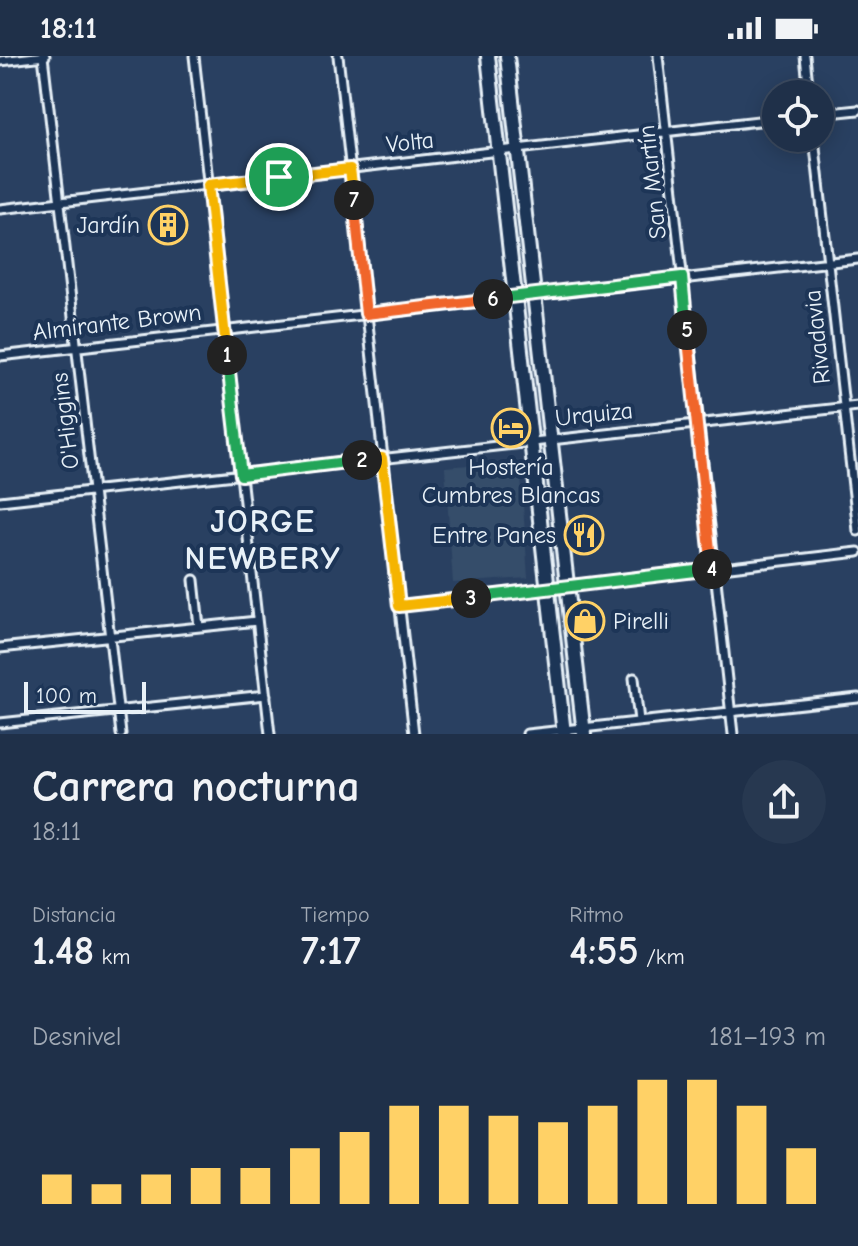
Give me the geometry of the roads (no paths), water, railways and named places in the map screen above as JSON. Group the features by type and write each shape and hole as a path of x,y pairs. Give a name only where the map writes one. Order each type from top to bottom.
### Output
{"highway":[{"path":"488,56 563,732"},
{"path":"507,56 584,730"}],"street":[{"path":"0,61 44,56"},
{"name":"O'Higgins","path":"44,56 121,734"},
{"path":"194,56 270,734"},
{"path":"338,56 414,734"},
{"name":"San Martín","path":"658,56 733,734"},
{"path":"805,56 808,80"},
{"path":"834,113 858,110"},
{"name":"Volta","path":"0,209 762,121"},
{"name":"Rivadavia","path":"816,152 858,531"},
{"name":"Almirante Brown","path":"0,356 858,259"},
{"name":"Urquiza","path":"0,501 858,406"},
{"path":"399,606 858,552"},
{"path":"194,580 199,627"},
{"path":"0,648 257,621"},
{"path":"634,678 639,721"},
{"path":"0,723 266,695"},
{"path":"527,734 858,698"}],"place":[{"name":"Jardín","path":"168,225"},
{"name":"Hostería Cumbres Blancas","path":"511,428"},
{"name":"Entre Panes","path":"584,535"},
{"name":"Pirelli","path":"585,621"}],"district":[{"name":"JORGE NEWBERY","path":"263,540"}]}
